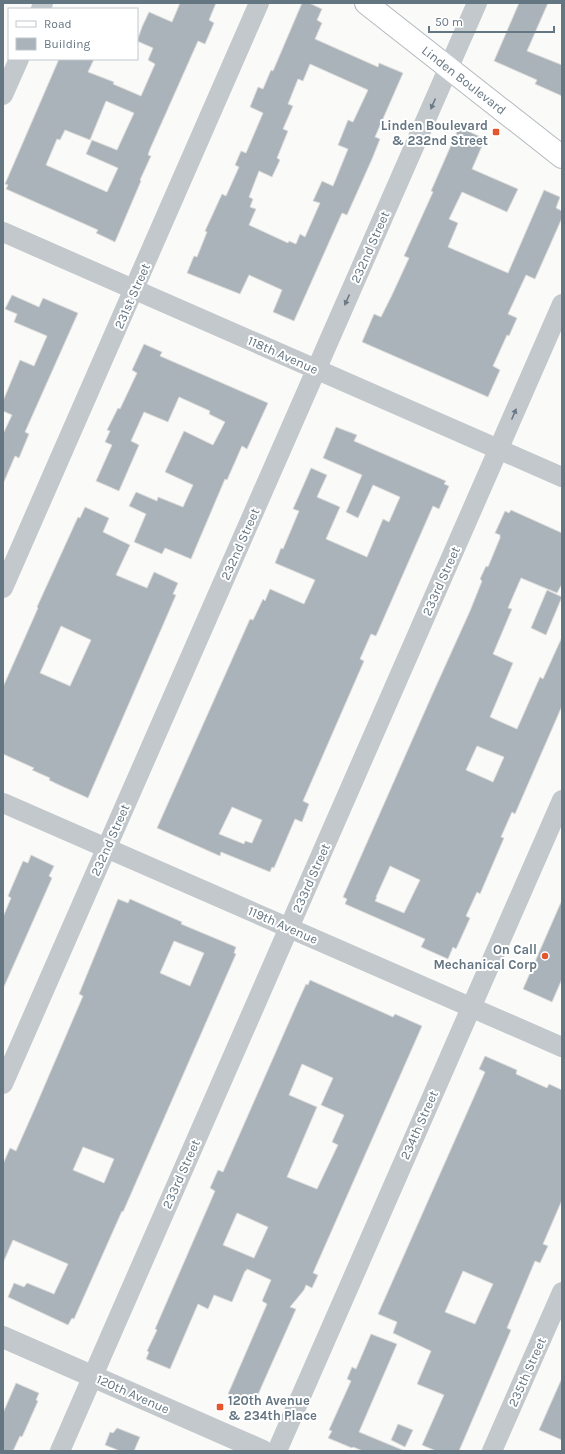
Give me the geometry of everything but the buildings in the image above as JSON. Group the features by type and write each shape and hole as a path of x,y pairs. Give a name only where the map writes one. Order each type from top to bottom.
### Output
{"main road":[{"name":"Linden Boulevard","path":"366,3 448,69 562,157"}],"street":[{"name":"231st Street","path":"3,588 259,3"},
{"name":"232nd Street","path":"3,1084 477,3"},
{"path":"3,95 19,60"},
{"name":"118th Avenue","path":"3,232 562,477"},
{"name":"233rd Street","path":"60,1451 562,304"},
{"name":"234th Street","path":"277,1451 562,800"},
{"name":"119th Avenue","path":"3,803 562,1047"},
{"name":"235th Street","path":"492,1451 562,1292"},
{"name":"120th Avenue","path":"3,1337 263,1451"}],"place":[{"name":"Linden Boulevard & 232nd Street","path":"496,132"},
{"name":"On Call Mechanical Corp","path":"545,956"},
{"name":"120th Avenue & 234th Place","path":"220,1407"}]}
